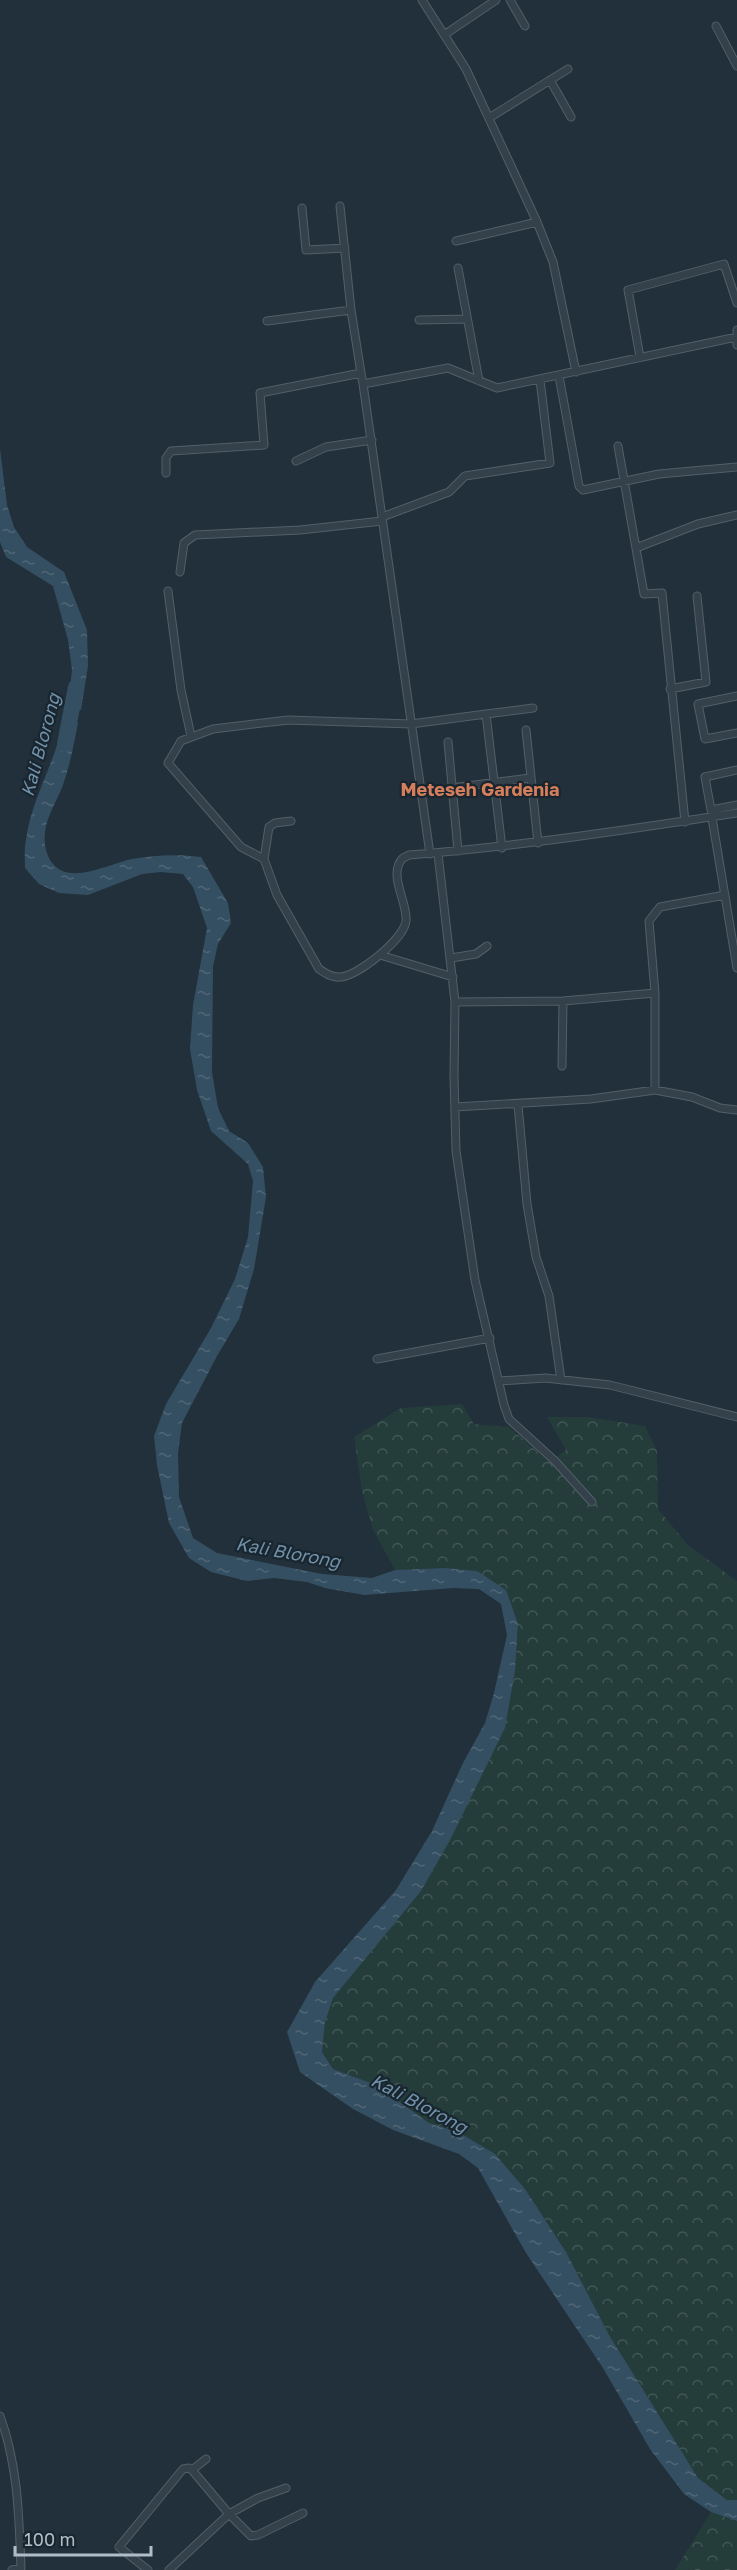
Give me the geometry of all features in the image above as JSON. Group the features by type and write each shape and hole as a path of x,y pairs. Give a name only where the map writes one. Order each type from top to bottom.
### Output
{"street":[{"path":"422,0 466,69 537,222 553,262 576,372"},
{"path":"444,35 496,0"},
{"path":"510,0 525,26"},
{"path":"716,26 737,66"},
{"path":"489,118 568,69"},
{"path":"550,80 571,117"},
{"path":"340,206 351,310 372,440 411,724 451,958 455,1002 456,1151 471,1257 509,1419 555,1461 592,1502"},
{"path":"302,208 306,250 345,248"},
{"path":"456,241 537,222"},
{"path":"640,357 628,290 724,264 737,303"},
{"path":"458,268 479,381"},
{"path":"267,321 351,310"},
{"path":"419,320 467,319"},
{"path":"363,384 448,368 497,388 736,335 737,345"},
{"path":"166,473 166,458 171,451 264,445 258,398 260,393 361,373"},
{"path":"559,376 581,489 590,490 622,480 659,474 737,467"},
{"path":"180,572 184,543 195,535 300,530 382,519 450,492 465,476 550,463 540,380"},
{"path":"296,461 326,447 372,440"},
{"path":"618,446 622,480 644,594 662,593 685,822"},
{"path":"636,548 698,524 737,515"},
{"path":"168,591 181,690 191,735"},
{"path":"670,689 706,682 697,596"},
{"path":"737,696 698,704 705,739 737,733"},
{"path":"264,859 241,848 168,763 181,741 191,735 213,729 288,720 411,724 533,708"},
{"path":"486,714 501,848"},
{"path":"526,730 538,843"},
{"path":"448,741 458,851"},
{"path":"737,770 705,777 711,810 737,805"},
{"path":"451,788 531,778"},
{"path":"291,821 275,823 269,827 264,859 277,895 319,969 339,978 347,976 380,955 400,935 406,921 396,872 399,861 409,855 501,848 737,813"},
{"path":"712,818 737,968"},
{"path":"655,1090 655,993 649,921 660,907 725,895"},
{"path":"451,958 476,954 487,946"},
{"path":"380,955 453,977"},
{"path":"455,1002 563,1001 655,993"},
{"path":"562,1066 563,1001"},
{"path":"455,1107 518,1105 655,1090 692,1096 720,1108 737,1110"},
{"path":"518,1105 527,1204 536,1257 549,1296 561,1380"},
{"path":"377,1359 490,1338"},
{"path":"499,1381 545,1378 610,1384 737,1417"},
{"path":"0,2416 11,2449 19,2514 21,2569 12,2570"},
{"path":"192,2470 206,2458"},
{"path":"148,2570 119,2547 183,2469 192,2470 248,2534 254,2536 303,2513"},
{"path":"169,2570 229,2514 258,2498 285,2488"}],"green space":[{"path":"462,1404 474,1424 509,1427 549,1462 566,1450 547,1417 588,1417 645,1426 657,1451 658,1509 687,1544 737,1581 737,2500 727,2500 698,2478 609,2335 566,2252 525,2189 495,2154 460,2133 429,2123 376,2085 333,2069 322,2052 325,2022 333,1998 421,1891 450,1839 505,1728 515,1671 518,1624 477,1571 445,1568 395,1570 373,1530 362,1491 354,1437 401,1408"},
{"path":"711,2512 737,2521 737,2570 675,2570"}],"water":[{"path":"0,449 7,505 14,527 27,547 64,572 87,630 88,666 81,710 68,708 72,670 68,640 53,586 6,557 0,542"},
{"path":"63,721 78,723 61,791 50,814 45,832 47,852 56,867 65,872 76,873 132,859 175,855 201,857 228,903 231,923 218,944 213,966 212,1072 218,1108 229,1131 248,1143 263,1167 266,1197 254,1269 239,1319 182,1423 178,1453 179,1497 193,1538 217,1553 322,1574 372,1578 395,1570 445,1568 477,1571 506,1590 518,1624 515,1671 505,1728 450,1840 421,1891 333,1998 325,2022 322,2052 333,2069 376,2085 429,2123 460,2133 495,2154 525,2189 566,2252 609,2335 698,2478 727,2500 737,2500 737,2521 711,2512 684,2494 650,2449 603,2368 526,2253 478,2168 459,2154 393,2130 353,2109 300,2072 287,2032 315,1982 396,1890 432,1831 463,1763 485,1723 507,1635 501,1604 479,1589 453,1588 364,1595 325,1588 307,1582 274,1578 247,1581 211,1572 189,1558 169,1523 157,1465 154,1436 166,1404 211,1328 235,1279 248,1237 253,1181 248,1164 211,1131 197,1090 190,1049 193,1005 207,928 193,887 183,874 161,872 142,874 88,895 59,893 39,884 25,868 25,847 29,825 60,736"}],"waterway":[{"name":"Kali Blorong","path":"65,744 76,687"}],"district":[{"name":"Meteseh Gardenia","path":"480,790"}]}
